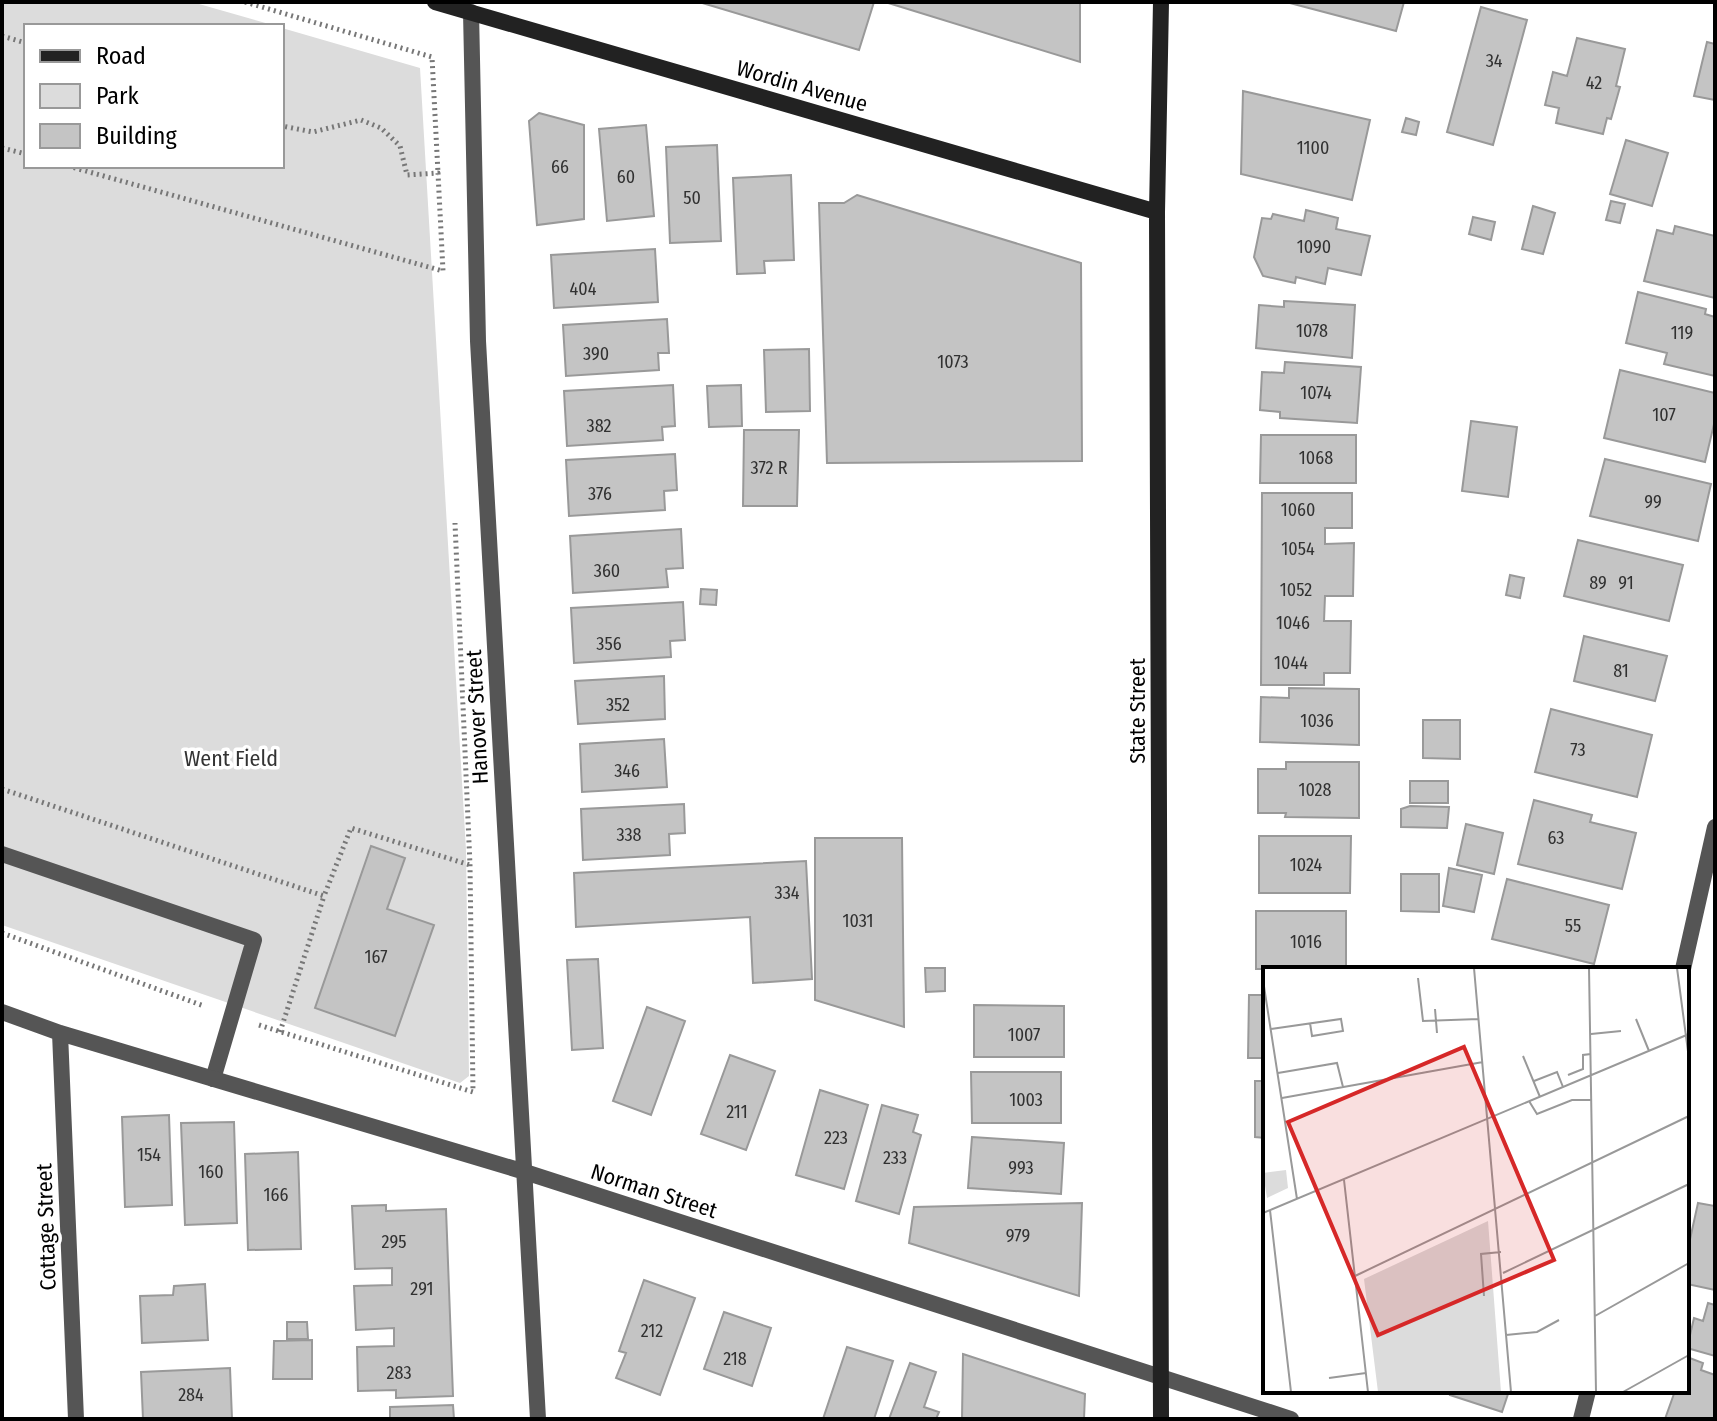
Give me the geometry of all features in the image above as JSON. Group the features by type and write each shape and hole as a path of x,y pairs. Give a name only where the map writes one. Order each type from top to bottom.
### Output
{"main road":[{"name":"Wordin Avenue","path":"435,2 1157,212"},
{"name":"State Street","path":"1161,2 1157,212 1161,1419"}],"street":[{"name":"Hanover Street","path":"471,12 478,341 538,1419"},
{"path":"1683,967 1715,827"},
{"path":"2,854 254,940 213,1079"},
{"name":"Norman Street","path":"2,1012 60,1033 525,1172 1291,1419"},
{"name":"Cottage Street","path":"60,1033 76,1419"},
{"path":"1581,1419 1588,1393"}],"path":[{"path":"245,2 432,57 444,286"},
{"path":"2,36 24,42"},
{"path":"284,126 313,132 361,120 381,128 400,146 407,175 438,173"},
{"path":"2,148 24,154"},
{"path":"75,168 443,271"},
{"path":"2,933 232,1016 473,1092 470,865 455,521"},
{"path":"2,789 324,896"},
{"path":"280,1032 324,896 351,828 470,865"}],"green space":[{"name":"Went Field","path":"2,2 192,2 269,24 24,24 24,168 284,168 284,29 420,68 466,850 469,1076 460,1083 2,925"}],"building":[{"path":"699,2 874,2 859,50"},
{"path":"885,2 1080,2 1080,62"},
{"path":"1286,2 1404,2 1396,31"},
{"path":"1481,7 1527,20 1493,145 1447,132"},
{"path":"1577,38 1625,49 1616,86 1620,87 1611,119 1607,118 1603,134 1556,123 1559,108 1545,105 1553,72 1567,76"},
{"path":"1707,42 1715,44 1715,100 1694,96"},
{"path":"1243,91 1370,120 1352,200 1241,174"},
{"path":"539,113 584,125 584,219 537,225 529,121"},
{"path":"1406,118 1419,122 1416,135 1402,132"},
{"path":"646,125 654,216 607,221 599,129"},
{"path":"1626,140 1668,153 1652,206 1610,194"},
{"path":"717,145 721,241 670,243 666,147"},
{"path":"791,175 794,260 764,261 765,273 737,274 733,178"},
{"path":"857,195 1081,263 1082,461 827,463 819,203 844,203"},
{"path":"1611,201 1625,204 1620,223 1606,220"},
{"path":"1533,206 1555,213 1543,254 1522,249"},
{"path":"1306,210 1338,218 1336,229 1370,236 1361,275 1328,268 1325,284 1296,277 1295,283 1263,276 1254,257 1262,218 1271,219 1273,214 1304,221"},
{"path":"1473,217 1495,222 1491,240 1469,234"},
{"path":"1675,226 1715,236 1715,298 1644,281 1657,230 1673,234"},
{"path":"655,249 658,302 554,308 551,255"},
{"path":"1638,292 1706,309 1705,314 1715,317 1715,376 1664,364 1667,353 1626,343"},
{"path":"1284,301 1355,305 1352,358 1256,348 1259,305 1284,307"},
{"path":"667,319 669,353 658,353 659,370 566,376 563,325"},
{"path":"809,349 810,411 766,412 764,350"},
{"path":"1285,362 1361,367 1357,423 1280,418 1280,412 1260,410 1262,372 1284,373"},
{"path":"1620,370 1715,393 1715,420 1705,462 1604,438"},
{"path":"673,385 675,426 662,427 663,440 567,446 564,391"},
{"path":"741,385 742,426 709,427 707,386"},
{"path":"1471,421 1517,427 1508,497 1462,491"},
{"path":"744,430 799,430 797,506 743,506"},
{"path":"1261,435 1356,435 1356,483 1260,483"},
{"path":"675,454 677,490 664,491 665,510 569,516 566,460"},
{"path":"1605,459 1711,484 1698,541 1590,516"},
{"path":"1262,493 1352,493 1352,528 1325,528 1325,544 1354,543 1353,596 1325,596 1324,621 1351,621 1350,673 1324,673 1324,685 1261,685"},
{"path":"681,529 683,568 666,569 668,587 573,593 570,536"},
{"path":"1578,540 1683,565 1669,621 1564,596"},
{"path":"1510,575 1524,578 1520,598 1506,595"},
{"path":"701,589 717,590 716,605 700,604"},
{"path":"683,602 685,640 670,641 671,657 574,663 571,608"},
{"path":"1584,636 1667,656 1655,701 1574,681"},
{"path":"664,676 665,719 578,724 575,681"},
{"path":"1289,688 1359,689 1359,745 1260,742 1261,697 1289,698"},
{"path":"1551,709 1652,735 1637,797 1535,772"},
{"path":"1423,720 1460,720 1460,759 1423,758"},
{"path":"664,739 667,787 582,792 580,744"},
{"path":"1286,762 1359,762 1359,818 1285,817 1286,813 1258,813 1258,769 1286,769"},
{"path":"1410,781 1448,781 1448,803 1410,803"},
{"path":"1534,800 1592,815 1590,822 1636,833 1622,889 1518,864"},
{"path":"684,804 685,833 669,834 670,855 583,860 581,809"},
{"path":"1410,806 1449,807 1447,828 1401,827 1401,809"},
{"path":"1466,824 1503,833 1494,874 1457,865"},
{"path":"1259,836 1351,836 1350,893 1259,893"},
{"path":"815,838 902,838 904,1027 815,1000"},
{"path":"371,846 405,858 387,909 434,925 395,1036 315,1008"},
{"path":"806,861 812,979 753,983 750,917 576,927 574,873"},
{"path":"1449,868 1482,875 1474,912 1443,906"},
{"path":"1401,874 1439,874 1439,912 1401,911"},
{"path":"1507,879 1609,905 1594,964 1492,939"},
{"path":"1256,911 1346,911 1346,967 1256,969"},
{"path":"598,959 603,1048 572,1050 567,960"},
{"path":"925,968 945,968 945,991 926,992"},
{"path":"1249,995 1263,995 1263,1058 1248,1058"},
{"path":"974,1005 1064,1006 1064,1057 974,1057"},
{"path":"647,1007 685,1021 651,1115 613,1101"},
{"path":"730,1055 775,1071 746,1150 701,1134"},
{"path":"971,1072 1061,1072 1061,1123 972,1123"},
{"path":"1255,1081 1263,1081 1263,1138 1255,1137"},
{"path":"820,1090 868,1105 844,1189 796,1175"},
{"path":"882,1105 918,1115 913,1132 921,1135 899,1214 856,1201"},
{"path":"169,1115 172,1205 125,1207 122,1117"},
{"path":"234,1122 237,1223 185,1225 181,1123"},
{"path":"972,1137 1064,1143 1061,1194 968,1188"},
{"path":"298,1152 301,1249 248,1250 245,1154"},
{"path":"1082,1203 1079,1296 909,1243 914,1207"},
{"path":"1698,1203 1715,1206 1715,1290 1689,1284 1689,1244"},
{"path":"386,1205 386,1211 446,1209 453,1396 396,1398 396,1390 358,1391 357,1347 394,1346 394,1328 356,1330 354,1286 392,1285 392,1268 355,1269 352,1206"},
{"path":"644,1280 695,1298 660,1395 616,1378 626,1353 619,1351"},
{"path":"205,1284 208,1340 142,1343 140,1296 173,1295 174,1286"},
{"path":"1708,1303 1715,1305 1715,1356 1689,1349 1694,1318 1703,1321"},
{"path":"724,1312 771,1328 752,1386 704,1369"},
{"path":"287,1322 307,1322 308,1339 287,1339"},
{"path":"312,1340 312,1379 273,1379 274,1341"},
{"path":"847,1347 893,1361 874,1419 823,1419"},
{"path":"963,1354 1085,1394 1084,1419 962,1419"},
{"path":"1689,1358 1703,1363 1701,1370 1715,1375 1715,1419 1665,1419 1674,1393 1689,1393"},
{"path":"910,1363 936,1372 924,1407 939,1412 936,1419 889,1419"},
{"path":"230,1368 232,1419 143,1419 141,1372"},
{"path":"1450,1393 1508,1393 1502,1412"},
{"path":"453,1405 454,1419 390,1419 390,1407"}]}
